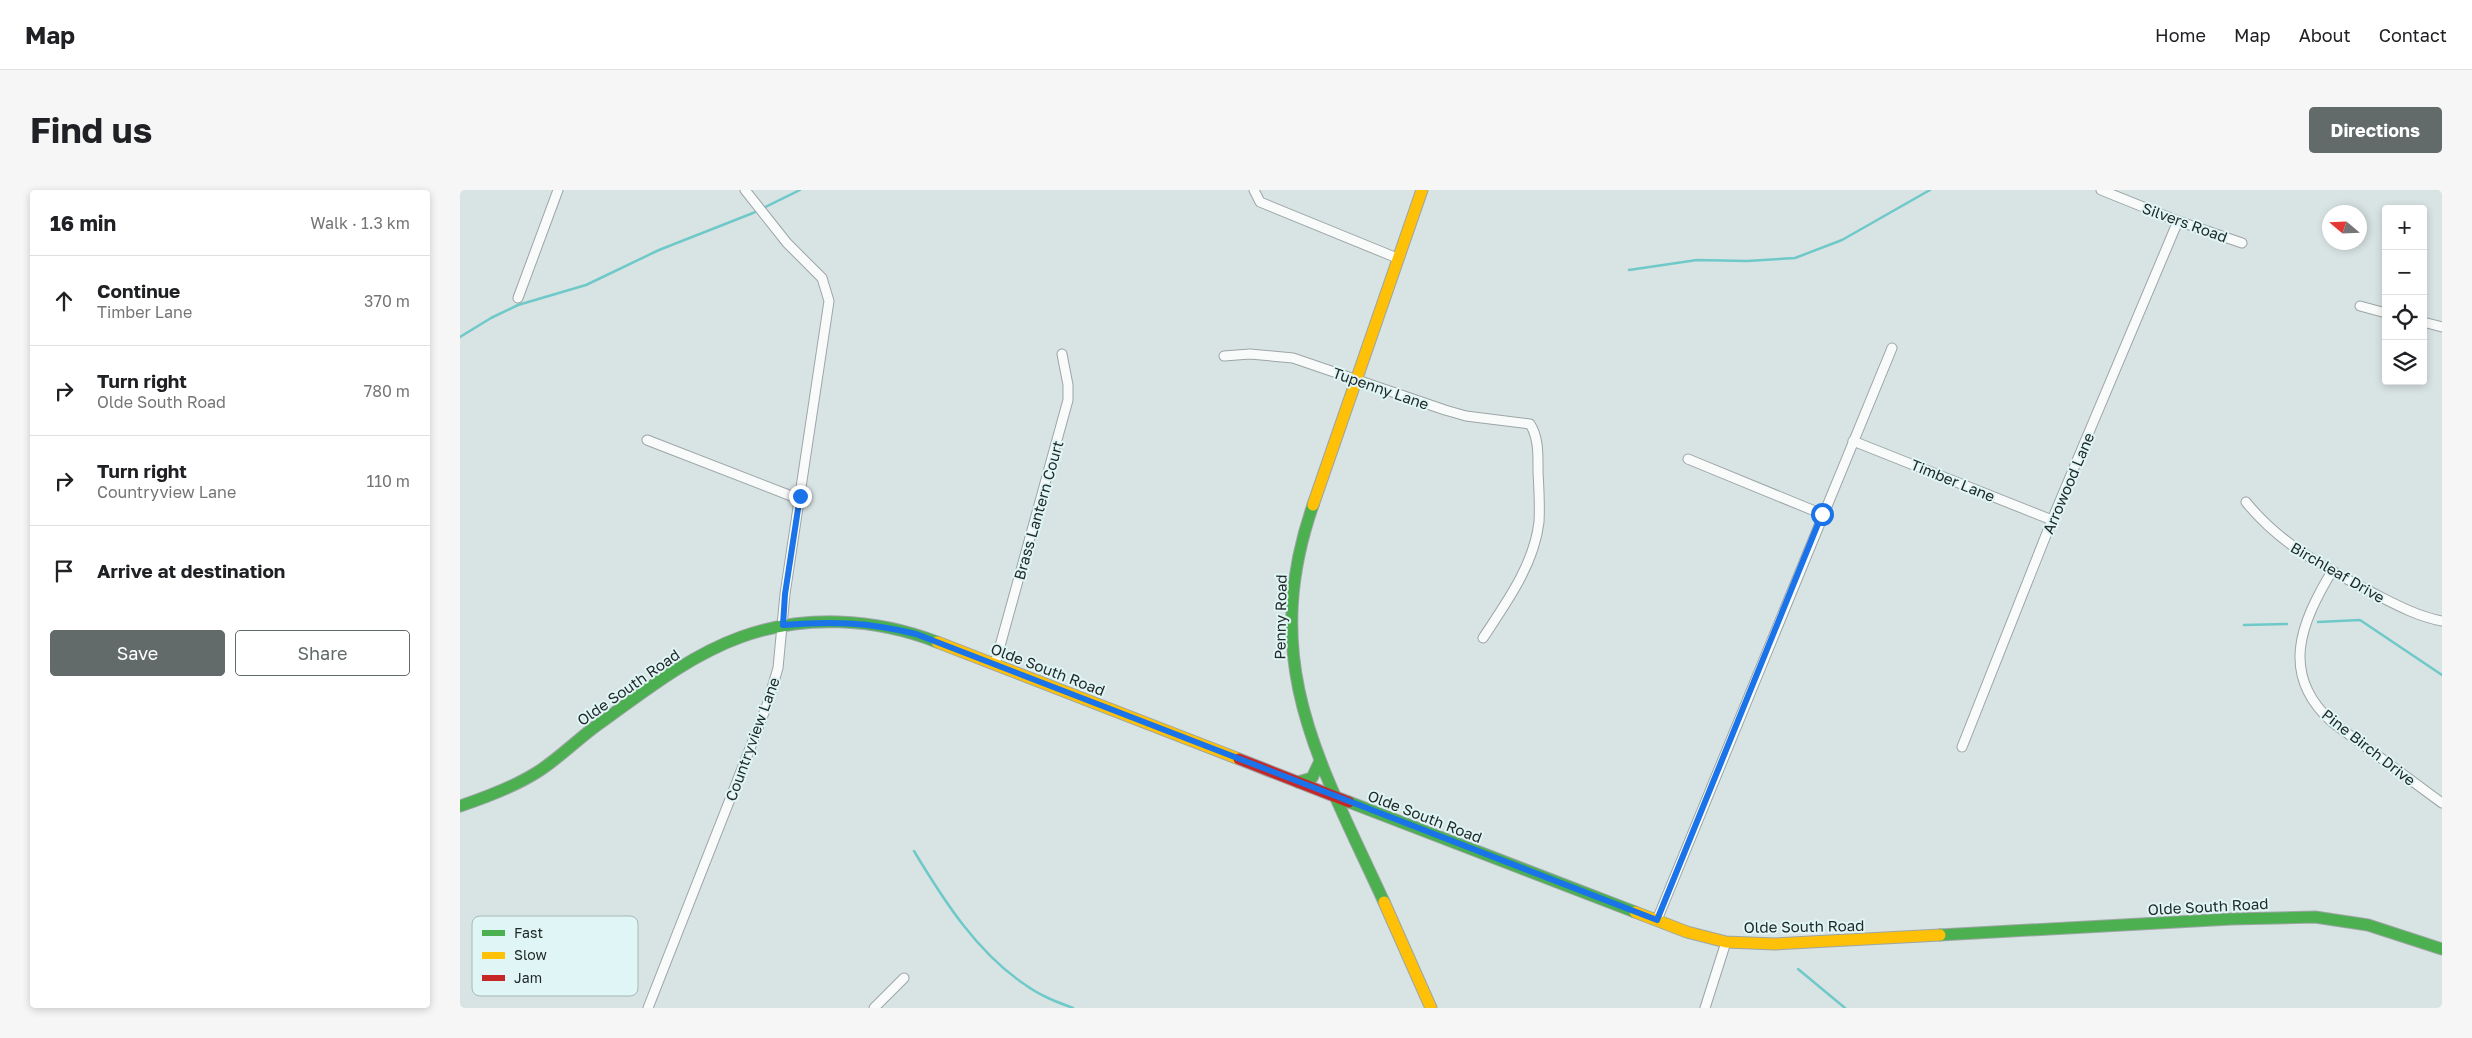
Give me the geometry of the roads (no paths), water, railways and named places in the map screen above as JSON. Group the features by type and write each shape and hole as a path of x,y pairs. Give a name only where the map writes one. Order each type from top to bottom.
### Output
{"street":[{"path":"518,298 558,190"},
{"name":"Countryview Lane","path":"648,1008 767,705 778,668 785,594 829,301 822,278 787,243 745,190"},
{"path":"1254,190 1260,202 1397,258"},
{"name":"Penny Road","path":"1422,190 1301,540 1293,589 1292,647 1298,693 1306,724 1320,761 1430,1008"},
{"name":"Silvers Road","path":"2101,190 2178,221 2242,243"},
{"name":"Arrowood Lane","path":"1962,747 2052,520 2178,221"},
{"path":"2360,306 2382,312"},
{"path":"2427,323 2442,327"},
{"path":"1657,920 1822,514 1892,348"},
{"name":"Brass Lantern Court","path":"995,664 1068,400 1068,385 1062,354"},
{"name":"Tupenny Lane","path":"1224,356 1280,355 1466,416 1530,424 1535,432 1539,504 1535,540 1520,578 1482,638"},
{"path":"647,440 799,500"},
{"name":"Timber Lane","path":"1853,441 2052,520"},
{"path":"1688,459 1822,514"},
{"name":"Birchleaf Drive","path":"2246,502 2279,537 2332,571 2409,611 2442,621"},
{"name":"Pine Birch Drive","path":"2332,571 2310,610 2302,630 2300,663 2309,693 2316,705 2332,722 2442,803"},
{"name":"Olde South Road","path":"460,806 491,795 539,770 595,727 684,665 740,638 783,625 825,621 854,622 884,626 916,634 1686,932 1726,942 1775,944 2301,917 2342,920 2384,929 2442,949"},
{"path":"1298,782 1312,778 1320,761"},
{"path":"1350,830 1362,815 1373,812"},
{"path":"1705,1008 1726,942"},
{"path":"874,1008 904,978"}],"waterway":[{"path":"460,337 491,318 518,305 586,285 659,250 753,213 800,190"},
{"path":"1629,270 1697,260 1747,261 1795,258 1842,240 1930,190"},
{"path":"2318,622 2360,620 2442,675"},
{"path":"2244,625 2287,624"},
{"path":"914,851 937,889 963,925 993,958 1032,990 1073,1008"},
{"path":"1798,969 1845,1008"}]}
